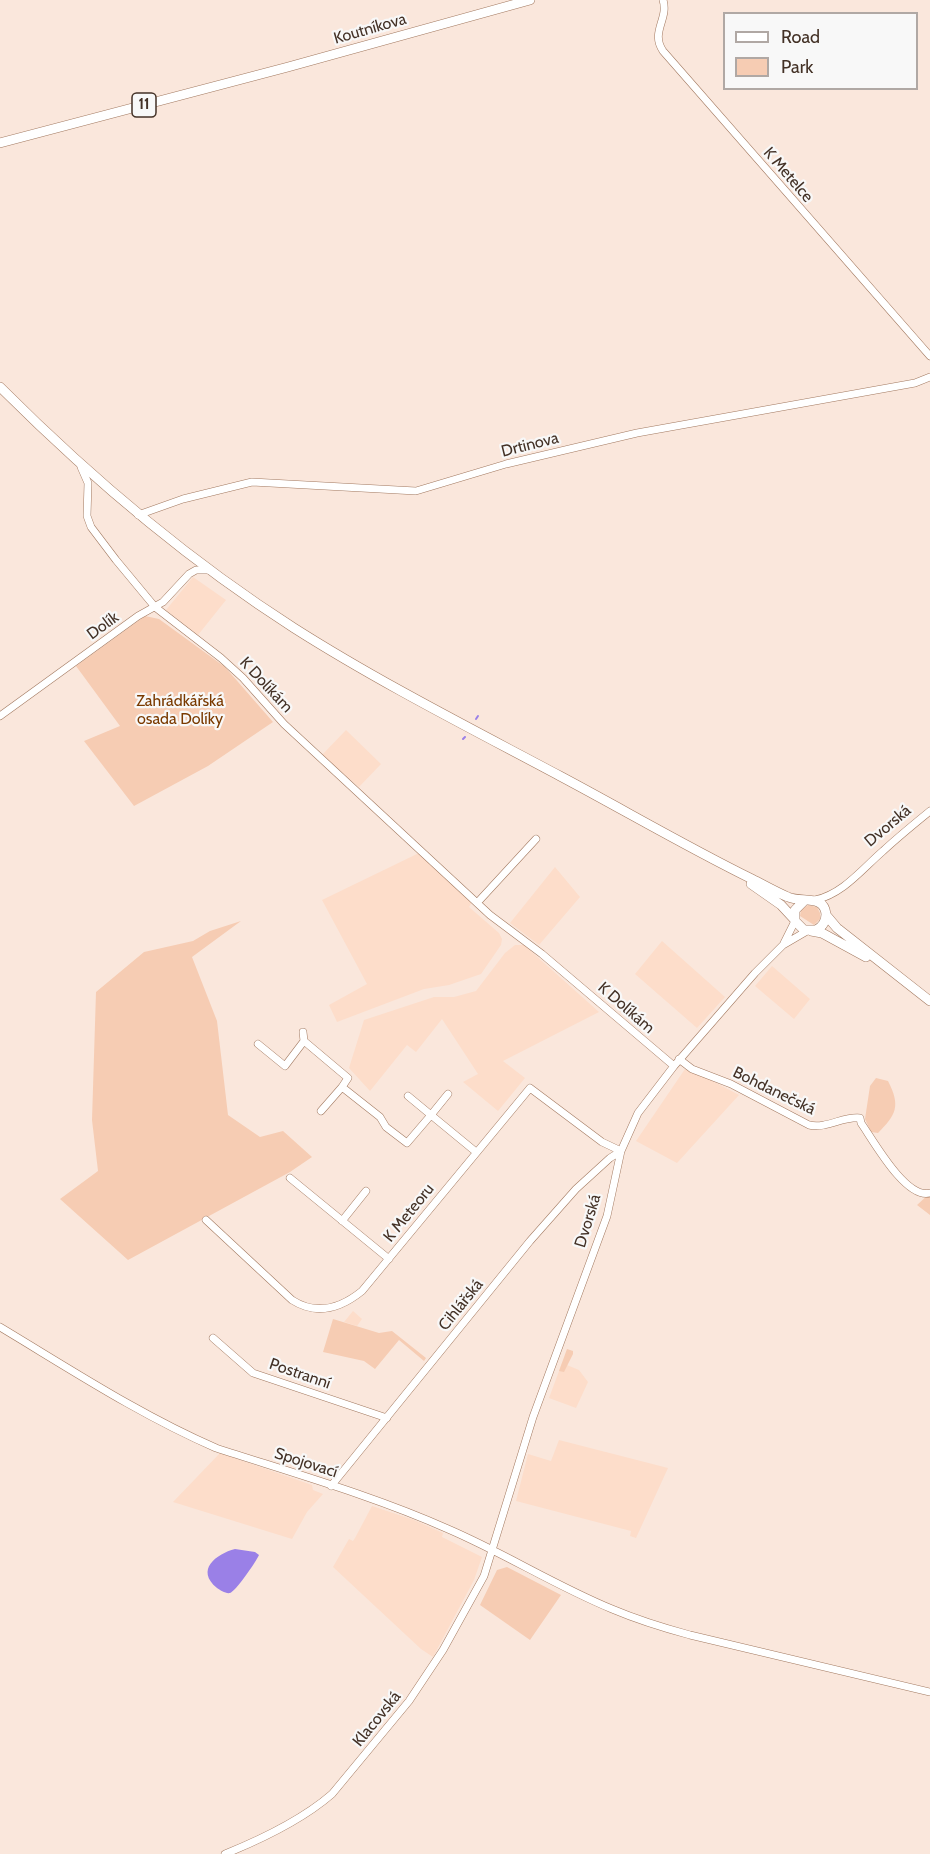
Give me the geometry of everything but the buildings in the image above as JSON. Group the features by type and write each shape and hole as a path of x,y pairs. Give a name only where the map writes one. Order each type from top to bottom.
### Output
{"main road":[{"name":"Koutníkova","path":"0,143 530,0"},
{"path":"0,387 78,463 138,515 209,570 278,617 418,700 724,866 790,898 810,900 821,904 837,928 930,1001"},
{"path":"724,866 781,905 800,928 834,938 894,974"},
{"name":"Dvorská","path":"795,920 795,910 810,900"},
{"name":"Dvorská","path":"809,931 820,928 826,914"}],"street":[{"name":"K Metelce","path":"663,0 665,10 657,37 663,51 930,356"},
{"name":"Drtinova","path":"138,515 183,499 252,482 416,491 506,464 637,433 820,401 930,377"},
{"name":"K Dolíkám","path":"78,463 88,483 87,516 91,527 155,607 221,657 284,724 477,903 542,954 674,1066"},
{"name":"Dolík","path":"0,716 138,616 167,599 189,574 200,569 209,570"},
{"name":"Dvorská","path":"810,900 826,897 840,890 893,841 930,811"},
{"path":"477,903 536,839"},
{"name":"Dvorská","path":"826,914 840,890"},
{"name":"Dvorská","path":"783,945 795,920"},
{"name":"Dvorská","path":"494,1549 513,1478 533,1417 607,1216 621,1151 629,1130 644,1103 679,1059 755,973 783,945 809,931"},
{"path":"258,1044 285,1066 304,1041 303,1032"},
{"path":"304,1041 348,1078 321,1111"},
{"name":"Bohdanečská","path":"679,1059 692,1069 731,1084 809,1125 823,1125 854,1117 860,1118 861,1123 891,1166 908,1186 919,1193 930,1192"},
{"path":"342,1087 407,1143 448,1094"},
{"name":"K Meteoru","path":"206,1220 298,1304 325,1309 349,1302 362,1291 530,1088 602,1142 621,1151"},
{"path":"408,1096 476,1152"},
{"name":"Cihlářská","path":"331,1486 568,1198 610,1158 621,1151"},
{"path":"290,1178 389,1259"},
{"path":"342,1221 366,1191"},
{"name":"Spojovací","path":"0,1328 179,1431 216,1448 414,1515 494,1549 611,1609 690,1635 930,1692"},
{"name":"Postranní","path":"213,1338 253,1373 387,1418"},
{"name":"Klacovská","path":"225,1854 291,1822 318,1806 345,1779 409,1701 443,1650 484,1576 494,1549"}],"shaded area":[{"path":"193,577 226,600 198,635 166,610"},
{"path":"346,730 381,764 359,787 322,755"},
{"path":"419,853 472,902 469,907 499,933 502,939 501,945 481,974 449,985 424,989 337,1022 329,1005 367,984 322,900"},
{"path":"555,867 580,897 539,945 510,923"},
{"path":"662,941 725,997 697,1028 635,974"},
{"path":"515,945 524,945 599,1012 503,1061 525,1078 498,1111 463,1082 478,1074 442,1019 416,1052 407,1045 370,1091 349,1068 364,1020 434,997 454,997 476,991 505,953"},
{"path":"772,966 810,999 794,1019 755,986"},
{"path":"685,1069 739,1095 677,1163 636,1141"},
{"path":"353,1311 362,1319 357,1326 344,1322"},
{"path":"562,1363 579,1370 588,1382 576,1408 549,1398"},
{"path":"559,1440 668,1468 636,1538 630,1536 631,1531 516,1501 528,1454 551,1461"},
{"path":"220,1453 312,1485 313,1490 323,1494 307,1512 292,1539 173,1502"},
{"path":"372,1506 414,1520 443,1533 442,1537 482,1557 474,1580 433,1657 421,1649 333,1567 349,1539 353,1541 355,1538"},
{"path":"235,1549 255,1552 259,1555 236,1588 227,1593 217,1588 211,1581 208,1569 215,1559"}],"green space":[{"name":"Zahrádkářská osada Dolíky","path":"145,616 159,619 225,667 273,722 208,766 134,806 84,741 120,726 76,666"},
{"path":"808,905 817,907 820,913 820,919 814,925 800,916 801,910"},
{"path":"241,921 192,957 217,1021 228,1115 260,1137 283,1131 312,1157 290,1172 128,1260 60,1199 98,1171 92,1120 96,992 144,952 193,941 210,931"},
{"path":"876,1078 888,1081 895,1104 893,1115 878,1133 871,1132 865,1119 870,1086"},
{"path":"930,1193 930,1215 917,1205"},
{"path":"333,1319 379,1333 392,1331 426,1358 424,1361 399,1340 375,1369 364,1361 323,1352"},
{"path":"567,1349 573,1351 573,1354 564,1372 559,1371"},
{"path":"507,1567 561,1595 530,1640 480,1605 497,1570"}]}
